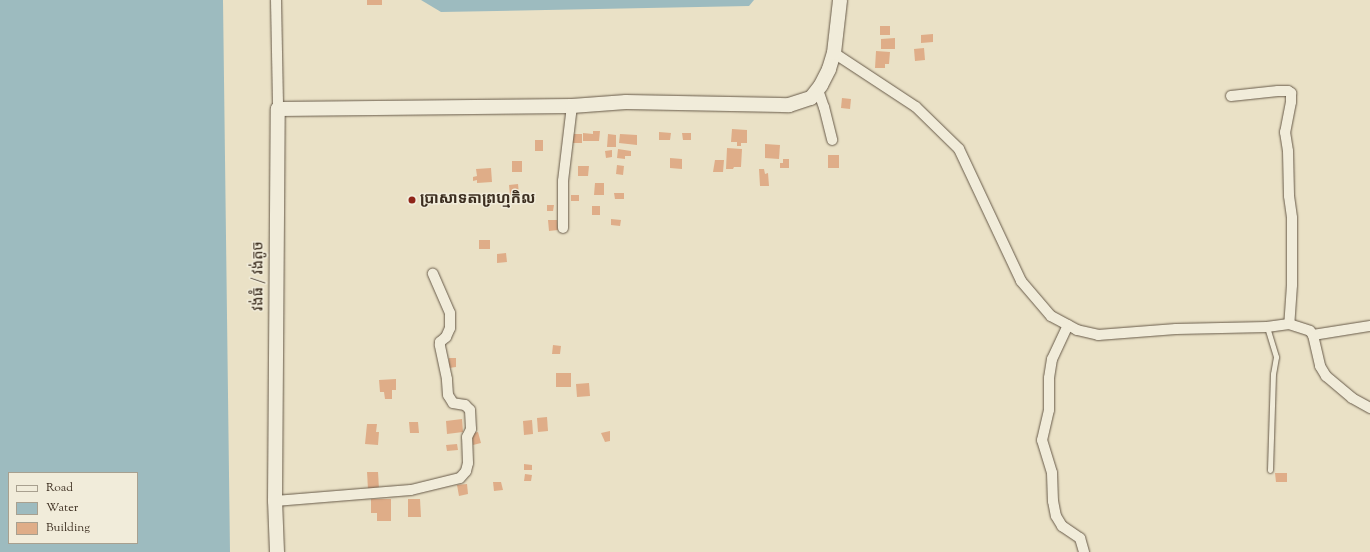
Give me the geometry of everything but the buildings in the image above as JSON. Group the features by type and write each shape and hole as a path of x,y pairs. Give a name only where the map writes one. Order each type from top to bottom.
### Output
{"main road":[{"path":"278,109 572,106 626,102 789,105 811,98 818,90 829,69 834,53 840,0"},
{"name":"វង់ធំ / វង់តូច","path":"277,552 275,501 278,109"}],"street":[{"name":"វង់ធំ / វង់តូច","path":"276,0 278,109"},
{"path":"834,53 916,107 959,149 1021,281 1051,316 1078,330 1098,335 1169,330 1268,327 1289,324 1310,331 1313,335 1320,366 1326,376 1352,398 1370,408"},
{"path":"818,90 832,140"},
{"path":"1231,96 1278,91 1288,91 1291,93 1291,102 1285,132 1288,151 1289,196 1292,218 1292,285 1289,324"},
{"path":"563,228 563,181 572,106"},
{"path":"275,501 411,490 460,478 466,471 468,462 467,437 471,429 470,410 466,405 453,403 448,395 447,379 440,342 446,337 450,328 450,312 433,274"},
{"path":"1068,325 1052,359 1049,378 1049,410 1042,440 1052,473 1053,502 1056,516 1062,526 1080,538 1084,552"},
{"path":"1313,335 1370,326"}],"lane":[{"path":"1268,327 1276,357 1273,374 1270,470"}],"water":[{"path":"0,0 223,0 230,552 0,552"},
{"path":"421,0 754,0 749,6 441,12"}],"place":[{"name":"ប្រាសាទតាព្រហ្មកិល","path":"412,200"}]}
